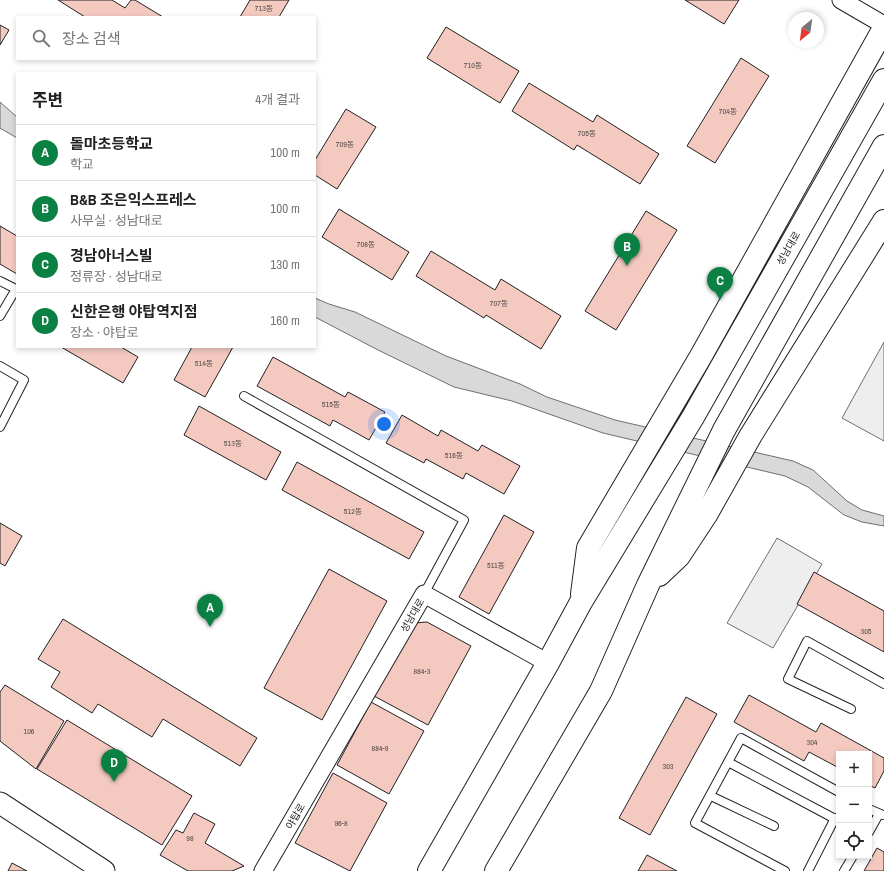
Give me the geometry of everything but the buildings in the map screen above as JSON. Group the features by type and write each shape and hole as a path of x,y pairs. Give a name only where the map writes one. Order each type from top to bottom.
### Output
{"main road":[{"path":"429,871 548,664 581,602 588,548 670,410 884,27"},
{"name":"성남대로","path":"581,602 693,417 884,80"},
{"path":"696,511 724,430 884,146"},
{"path":"496,871 601,691 648,585 696,511 751,435 884,221"}],"street":[{"path":"841,0 884,27"},
{"name":"성남대로","path":"328,760 424,594 548,664"},
{"name":"야탑로","path":"263,871 328,760"},
{"path":"2,810 104,871"}],"lane":[{"path":"0,281 16,289 0,316"},
{"path":"0,366 24,380 0,427"},
{"path":"244,396 464,520 424,594"},
{"path":"850,709 788,679 807,641 884,684"},
{"path":"785,871 695,823 711,796 741,738 836,790"},
{"path":"728,762 836,818"},
{"path":"711,796 774,826"},
{"path":"872,810 882,815 872,828"},
{"path":"808,871 836,821"},
{"path":"844,871 851,859"}],"shaded area":[{"path":"0,102 16,116 16,137 0,128"},
{"path":"316,298 355,312 446,356 520,384 547,397 615,420 793,461 813,470 847,501 862,510 884,516 884,526 862,522 844,515 808,487 785,476 603,433 512,401 454,387 316,318"},
{"path":"884,342 884,441 842,418"},
{"path":"777,538 822,564 773,648 727,623"}],"place":[{"name":"B&B 조은익스프레스","path":"627,266"},
{"name":"경남아너스빌","path":"720,300"},
{"name":"돌마초등학교","path":"210,627"},
{"name":"신한은행 야탑역지점","path":"114,782"}]}
